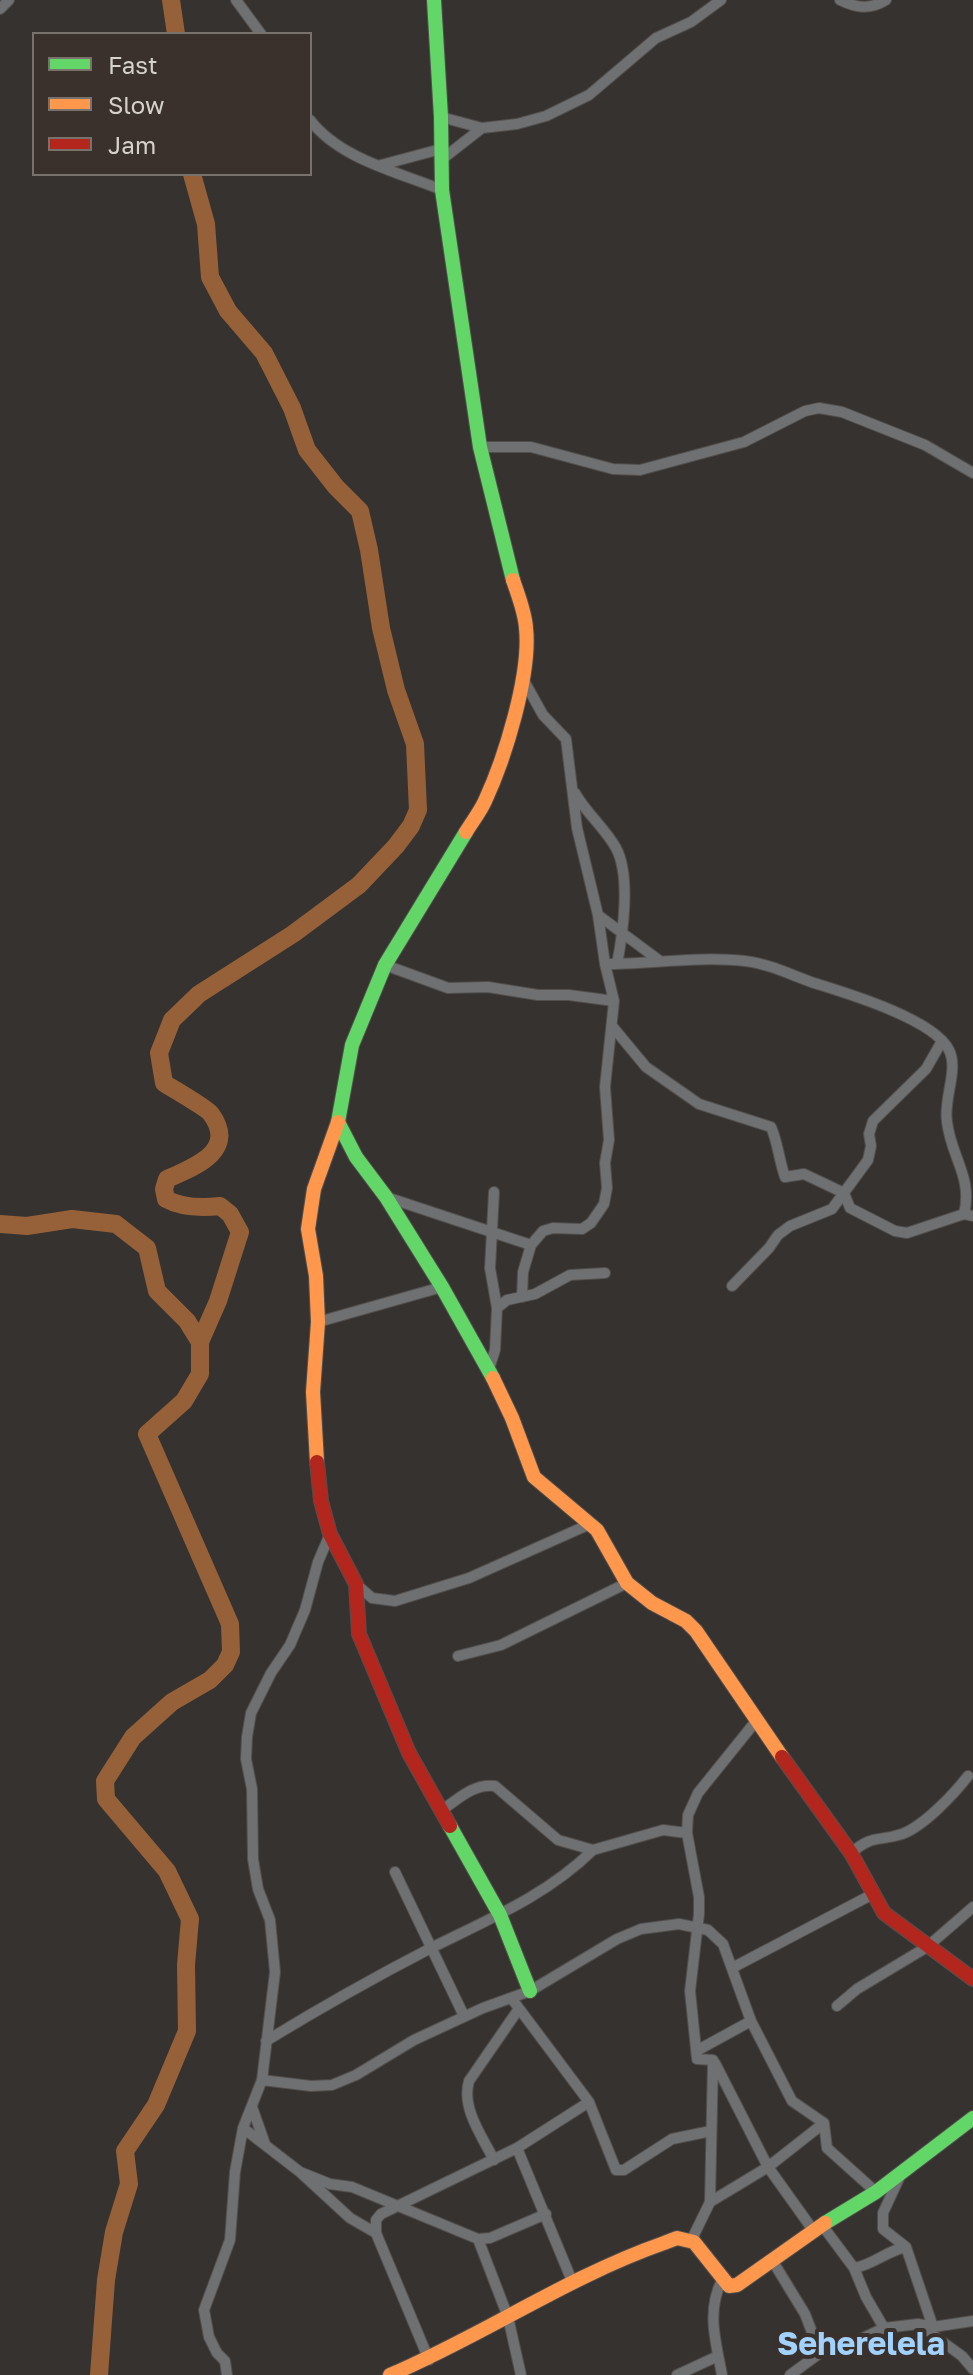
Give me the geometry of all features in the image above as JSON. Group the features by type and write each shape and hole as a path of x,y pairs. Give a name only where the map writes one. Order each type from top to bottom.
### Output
{"street":[{"path":"0,9 9,0"},
{"path":"236,0 260,32"},
{"path":"434,0 442,190 480,447 526,624 523,679 503,752 485,801 385,965 352,1045 338,1122 314,1189 308,1229 316,1276 318,1322 313,1392 314,1439 321,1501 330,1534 356,1584 372,1598 395,1601 469,1578 590,1524"},
{"path":"441,117 482,128 517,124 546,116 580,101 656,38 691,22 721,0"},
{"path":"840,0 870,7 886,0"},
{"path":"312,122 322,135 379,165 442,190"},
{"path":"379,165 441,154 482,128"},
{"path":"480,447 531,447 613,469 640,470 744,442 805,411 825,408 925,445 973,473"},
{"path":"522,1297 523,1272 531,1245 543,1231 553,1228 582,1229 591,1223 604,1204 609,1140 605,1087 614,1001 611,964 577,828 566,739 543,715 523,679"},
{"path":"572,787 584,810 616,848 623,867 622,935 611,964"},
{"path":"598,915 660,961"},
{"path":"611,964 744,961 772,966 879,1004 942,1041 952,1059 946,1121 969,1183 969,1215 907,1233 895,1231 850,1208 844,1193 804,1174 785,1177 771,1127 699,1104 646,1067 612,1026"},
{"path":"385,965 448,988 488,987 538,995 569,995 614,1001"},
{"path":"732,1286 778,1235 790,1226 832,1209 868,1160 873,1121 926,1069 942,1041"},
{"path":"338,1122 356,1157 386,1197 489,1369 534,1477 590,1524 606,1543 627,1583 652,1603 686,1621 696,1631 851,1853 884,1913 973,1979"},
{"path":"489,1369 495,1350 497,1308 490,1268 494,1192"},
{"path":"386,1197 531,1245"},
{"path":"497,1308 507,1300 535,1294 570,1275 605,1273"},
{"path":"318,1322 442,1287"},
{"path":"227,2375 225,2361 209,2337 204,2310 230,2240 233,2184 243,2128 262,2080 275,1959 270,1920 258,1889 253,1859 252,1789 246,1759 247,1737 251,1713 290,1645 305,1610 318,1562 330,1534"},
{"path":"458,1656 501,1645 627,1583"},
{"path":"356,1584 359,1634 417,1771 500,1915 530,1991"},
{"path":"713,2060 697,2059 690,1991 699,1897 687,1833 691,1803 756,1721"},
{"path":"851,1853 864,1841 913,1829 968,1776"},
{"path":"441,1811 475,1788 495,1786 558,1840 593,1850"},
{"path":"266,2041 549,1887 593,1850 663,1830 687,1833"},
{"path":"395,1872 464,2016"},
{"path":"732,1968 873,1894"},
{"path":"837,2006 857,1989 927,1947 973,1907"},
{"path":"262,2080 311,2086 332,2085 464,2016 530,1991 617,1939 665,1924 698,1927 714,1933 723,1944 751,2021 792,2101 824,2123 827,2148 876,2192"},
{"path":"512,1999 589,2102 613,2168 619,2172 672,2139 711,2131"},
{"path":"494,2160 471,2113 466,2091 469,2081 518,2010"},
{"path":"698,2050 751,2021"},
{"path":"692,2239 710,2202 713,2060"},
{"path":"713,2060 768,2167 854,2268 884,2328"},
{"path":"429,2360 376,2233 376,2220 381,2214 517,2148 589,2102"},
{"path":"252,2107 266,2145"},
{"path":"390,2375 429,2360 572,2281 616,2260 677,2238 697,2242 722,2280 729,2286 737,2285 818,2227 876,2192 973,2118"},
{"path":"710,2202 768,2167 824,2123"},
{"path":"243,2128 300,2172 334,2205 376,2233"},
{"path":"517,2148 572,2281"},
{"path":"300,2172 330,2184 352,2187 478,2239 490,2238 546,2214"},
{"path":"902,2172 883,2213 883,2229 906,2247 933,2327"},
{"path":"478,2239 508,2317 521,2375"},
{"path":"854,2268 864,2267 885,2254 906,2247"},
{"path":"772,2260 805,2314 820,2353"},
{"path":"722,2280 713,2305 712,2324 722,2375"},
{"path":"790,2375 820,2353 838,2350 884,2328 918,2324 933,2327 973,2321"},
{"path":"918,2324 962,2356 973,2369"},
{"path":"677,2375 718,2356"}],"waterway":[{"path":"171,0 176,32"},
{"path":"193,176 206,224 210,277 228,311 264,353 292,408 307,450 360,511 381,628 396,690 415,744 418,810 396,846 359,885 293,934 199,994 172,1020 159,1053 164,1083 208,1111 218,1127 219,1138 209,1156 167,1179 164,1189 166,1199 192,1207 220,1206 230,1214 240,1232 218,1301 200,1342"},
{"path":"0,1224 27,1226 72,1219 116,1224 147,1248 157,1291 187,1321 200,1342 200,1374 184,1401 147,1434 230,1624 231,1652 225,1665 210,1680 172,1702 133,1737 105,1781 106,1799 167,1871 190,1919 186,1965 187,2031 156,2105 125,2151 129,2184 114,2232 106,2280 99,2375"}],"traffic: fast":[{"path":"434,0 442,190 480,447 513,580"},
{"path":"466,832 385,965 352,1045 338,1122 356,1157 386,1197 442,1287 493,1378"},
{"path":"450,1826 500,1915 530,1991"},
{"path":"825,2223 876,2192 973,2118"}],"traffic: slow":[{"path":"466,832 493,783 508,739 525,668 526,628 513,580"},
{"path":"317,1462 313,1392 318,1322 316,1276 308,1229 314,1189 338,1122"},
{"path":"493,1378 534,1477 597,1530 627,1583 652,1603 686,1621 696,1631 782,1757"},
{"path":"390,2375 593,2272 677,2238 694,2242 729,2286 737,2285 825,2223"}],"traffic: jam":[{"path":"317,1462 321,1501 330,1534 356,1584 359,1634 409,1753 450,1826"},
{"path":"782,1757 851,1853 884,1913 973,1979"}],"district":[{"name":"Seherelela","path":"861,2345"}]}
